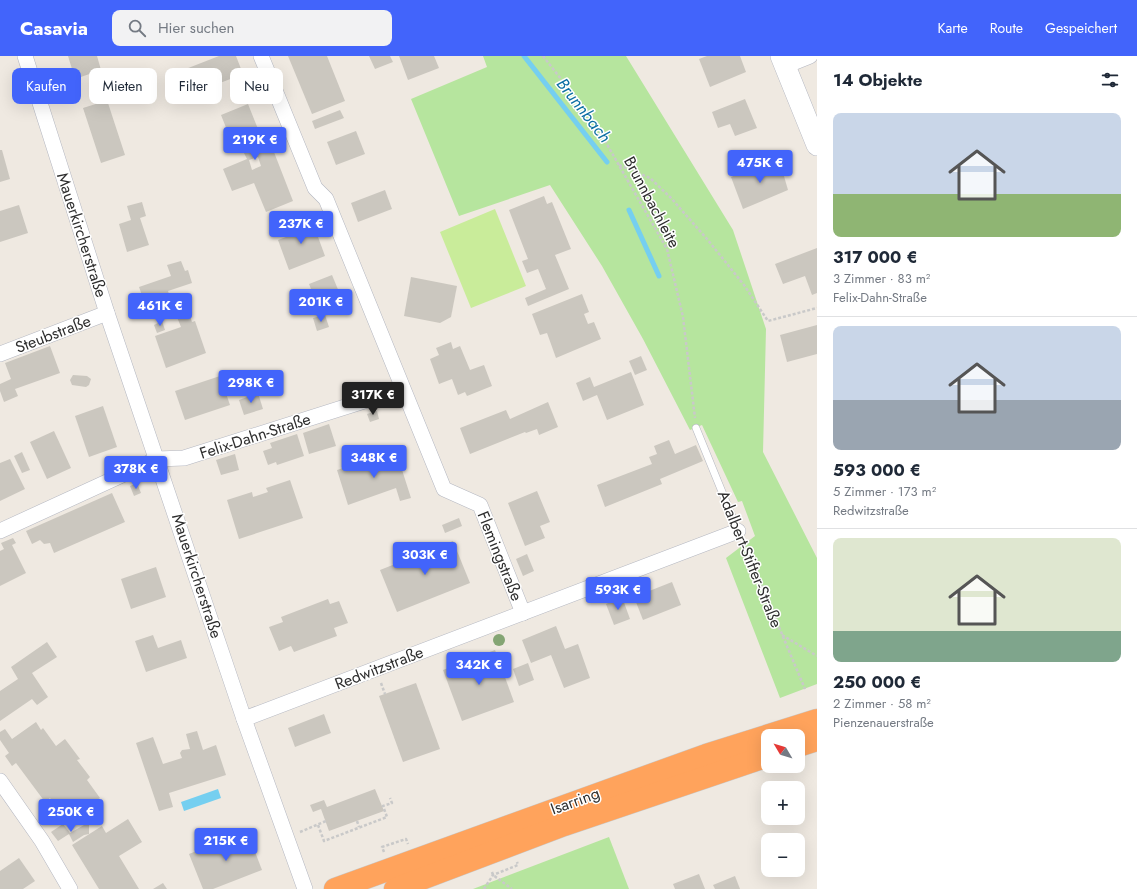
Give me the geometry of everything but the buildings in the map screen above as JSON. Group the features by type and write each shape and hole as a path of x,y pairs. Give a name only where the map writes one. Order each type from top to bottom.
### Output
{"highway":[{"name":"Isarring","path":"395,889 564,824 817,720"},
{"path":"805,744 817,740"},
{"name":"Isarring","path":"336,889 710,764 761,757"}],"main road":[{"path":"783,61 817,145"}],"street":[{"name":"Mauerkircherstraße","path":"25,56 107,313 244,719 305,889"},
{"name":"Flemingstraße","path":"261,56 315,188 326,199 402,389 444,489 480,505 523,613"},
{"path":"783,61 810,56"},
{"name":"Steubstraße","path":"0,354 107,313"},
{"name":"Felix-Dahn-Straße","path":"0,531 157,459 184,458 402,389"},
{"name":"Redwitzstraße","path":"244,719 738,531"},
{"path":"0,781 42,841 70,889"}],"lane":[{"name":"Adalbert-Stifter-Straße","path":"696,428 738,531"}],"path":[{"name":"Brunnbachleite","path":"543,56 593,120 667,249 683,317 696,428"},
{"path":"619,164 650,178 671,198 707,239 744,285 768,321 817,308"},
{"name":"Adalbert-Stifter-Straße","path":"738,531 805,689"},
{"path":"782,635 817,656"},
{"path":"326,822 318,825 324,841 387,817 383,806 392,803 390,798"},
{"path":"357,821 359,827"},
{"path":"382,848 402,840"},
{"path":"484,889 493,875 515,866"},
{"path":"493,875 512,889"}],"green space":[{"path":"483,56 626,56 733,230 766,329 763,452 817,558 817,684 780,698 726,558 755,536 742,501 738,502 702,425 690,430 643,339 602,266 550,185 459,216 411,99 487,67"},
{"path":"495,209 526,286 471,308 440,232"},
{"path":"609,837 629,889 473,889"}],"water":[{"path":"218,789 221,798 184,811 181,802"}],"waterway":[{"name":"Brunnbach","path":"524,56 607,162"},
{"name":"Brunnbach","path":"629,210 659,276"}]}
